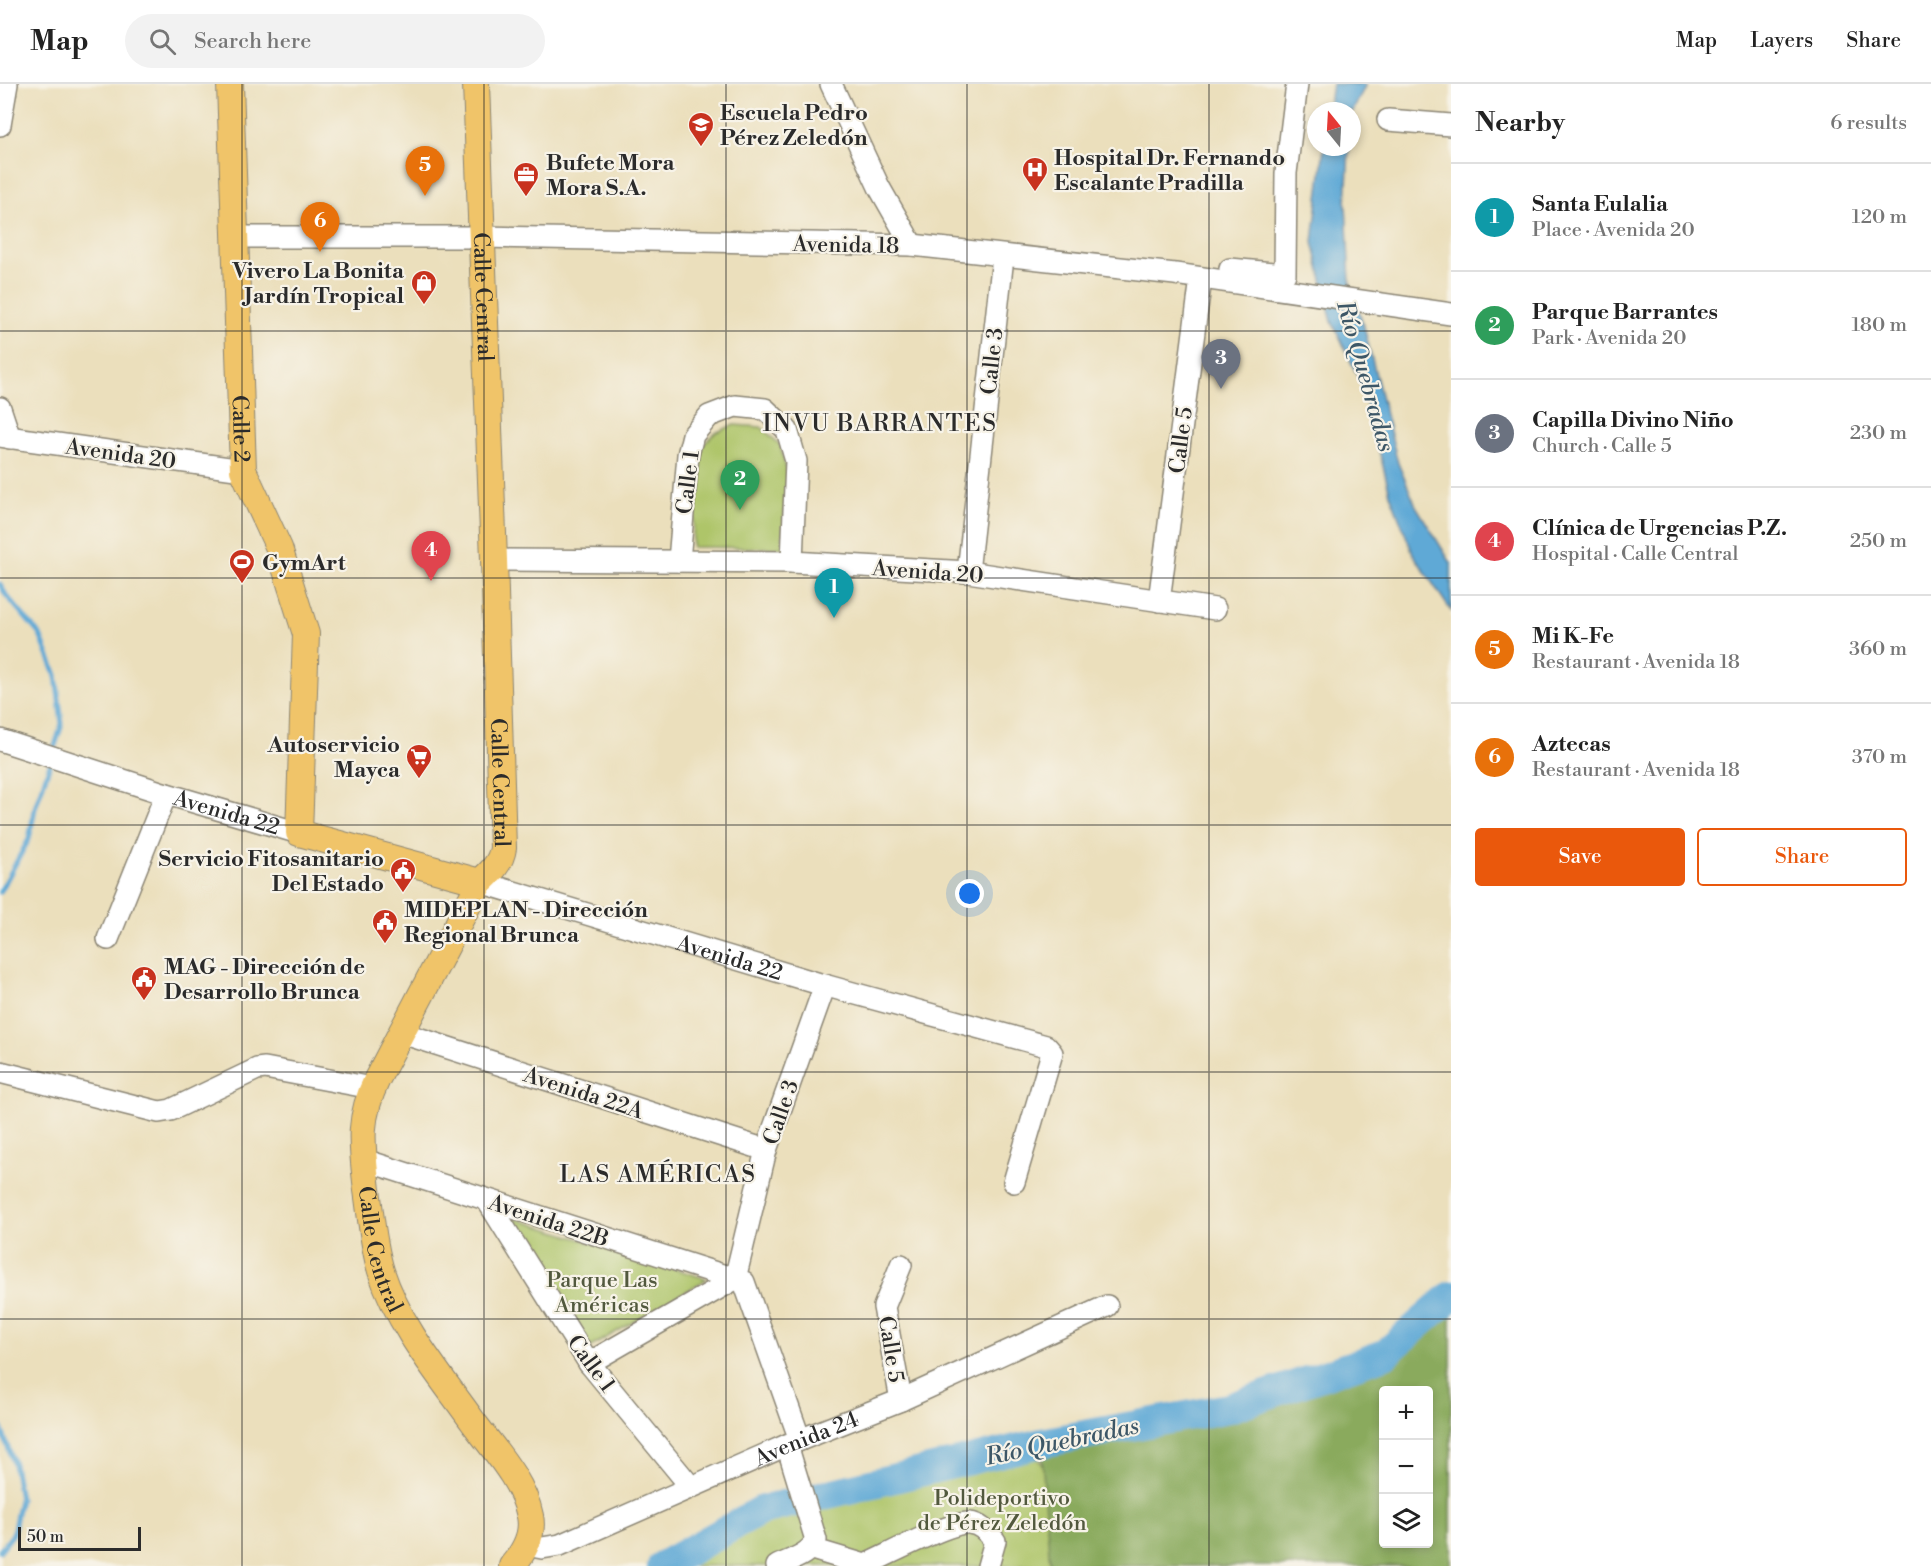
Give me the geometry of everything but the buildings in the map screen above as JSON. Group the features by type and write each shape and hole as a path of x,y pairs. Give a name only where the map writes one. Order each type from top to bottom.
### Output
{"main road":[{"name":"Calle 2","path":"226,84 236,237 243,470 279,548 306,634 299,833"},
{"name":"Calle Central","path":"476,84 503,848 495,866 480,882 372,1088 362,1124 363,1160 374,1242 388,1290 404,1321 428,1358 517,1482 528,1506 531,1526 519,1556"},
{"name":"Avenida 22","path":"299,833 480,882"}],"street":[{"path":"0,124 7,84"},
{"path":"831,84 879,187 912,245"},
{"path":"1175,274 1186,266 1198,265 1285,274 1286,173 1297,84"},
{"path":"1388,120 1451,124"},
{"name":"Avenida 18","path":"236,237 483,237 912,245 1175,274 1451,314"},
{"name":"Calle 3","path":"968,572 1002,256"},
{"name":"Calle 5","path":"1159,601 1201,278"},
{"name":"Calle 1","path":"679,561 688,455 693,435 709,416 735,406 765,409 787,430 796,461 792,562"},
{"path":"0,408 5,437"},
{"name":"Avenida 20","path":"5,437 243,470"},
{"name":"Avenida 20","path":"494,560 792,562 968,572 1215,609"},
{"name":"Avenida 22","path":"0,740 166,794 299,833"},
{"path":"108,939 166,794"},
{"name":"Avenida 22","path":"480,882 825,985 1050,1048 1052,1053 1014,1182"},
{"name":"Calle 3","path":"735,1279 766,1150 825,985"},
{"name":"Avenida 22A","path":"402,1033 766,1150"},
{"path":"0,1072 159,1112 171,1110 257,1069 265,1068 372,1088"},
{"name":"Avenida 22B","path":"363,1160 735,1279"},
{"name":"Calle 1","path":"487,1200 589,1363 691,1487"},
{"name":"Calle 5","path":"901,1265 884,1307 901,1400"},
{"path":"589,1363 735,1279 744,1282 793,1443 816,1540 812,1549 777,1566"},
{"name":"Avenida 24","path":"519,1556 560,1545 793,1443 901,1400 1107,1306"},
{"path":"812,1549 865,1565 946,1528 969,1522 984,1528 995,1541 988,1566"}],"green space":[{"path":"734,425 761,427 780,445 787,473 782,548 692,547 700,448 715,433"},
{"name":"Parque Las Américas","path":"497,1213 707,1279 589,1348"},
{"path":"1451,1296 1451,1566 1050,1566 1041,1443 1229,1408 1385,1354"},
{"name":"Polideportivo de Pérez Zeledón","path":"1029,1446 1054,1482 1056,1566 662,1566 762,1510"}],"water":[{"path":"1332,84 1366,84 1357,102 1329,102"},
{"path":"1323,156 1349,156 1346,205 1350,282 1364,327 1398,463 1416,506 1451,563 1451,611 1413,554 1390,494 1360,381 1332,322 1313,242"}],"waterway":[{"path":"0,584 6,595 40,635 56,675 62,724 53,752"},
{"path":"0,892 29,839 35,808 51,761"},
{"name":"Río Quebradas","path":"662,1566 762,1510 1041,1443 1229,1408 1385,1354 1451,1296"},
{"path":"0,1425 14,1464 20,1499 13,1534 0,1551"}],"place":[{"name":"Escuela Pedro Pérez Zeledón","path":"701,148"},
{"name":"Hospital Dr. Fernando Escalante Pradilla","path":"1035,193"},
{"name":"Mi K-Fe","path":"425,196"},
{"name":"Bufete Mora Mora S.A.","path":"526,198"},
{"name":"Aztecas","path":"320,252"},
{"name":"Vivero La Bonita Jardín Tropical","path":"424,306"},
{"name":"Capilla Divino Niño","path":"1221,389"},
{"name":"Parque Barrantes","path":"740,510"},
{"name":"Clínica de Urgencias P.Z.","path":"431,581"},
{"name":"GymArt","path":"242,585"},
{"name":"Santa Eulalia","path":"834,618"},
{"name":"Autoservicio Mayca","path":"419,780"},
{"name":"Servicio Fitosanitario Del Estado","path":"403,894"},
{"name":"MIDEPLAN - Dirección Regional Brunca","path":"385,945"},
{"name":"MAG - Dirección de Desarrollo Brunca","path":"144,1002"}],"district":[{"name":"INVU BARRANTES","path":"880,423"},
{"name":"LAS AMÉRICAS","path":"658,1174"}]}
